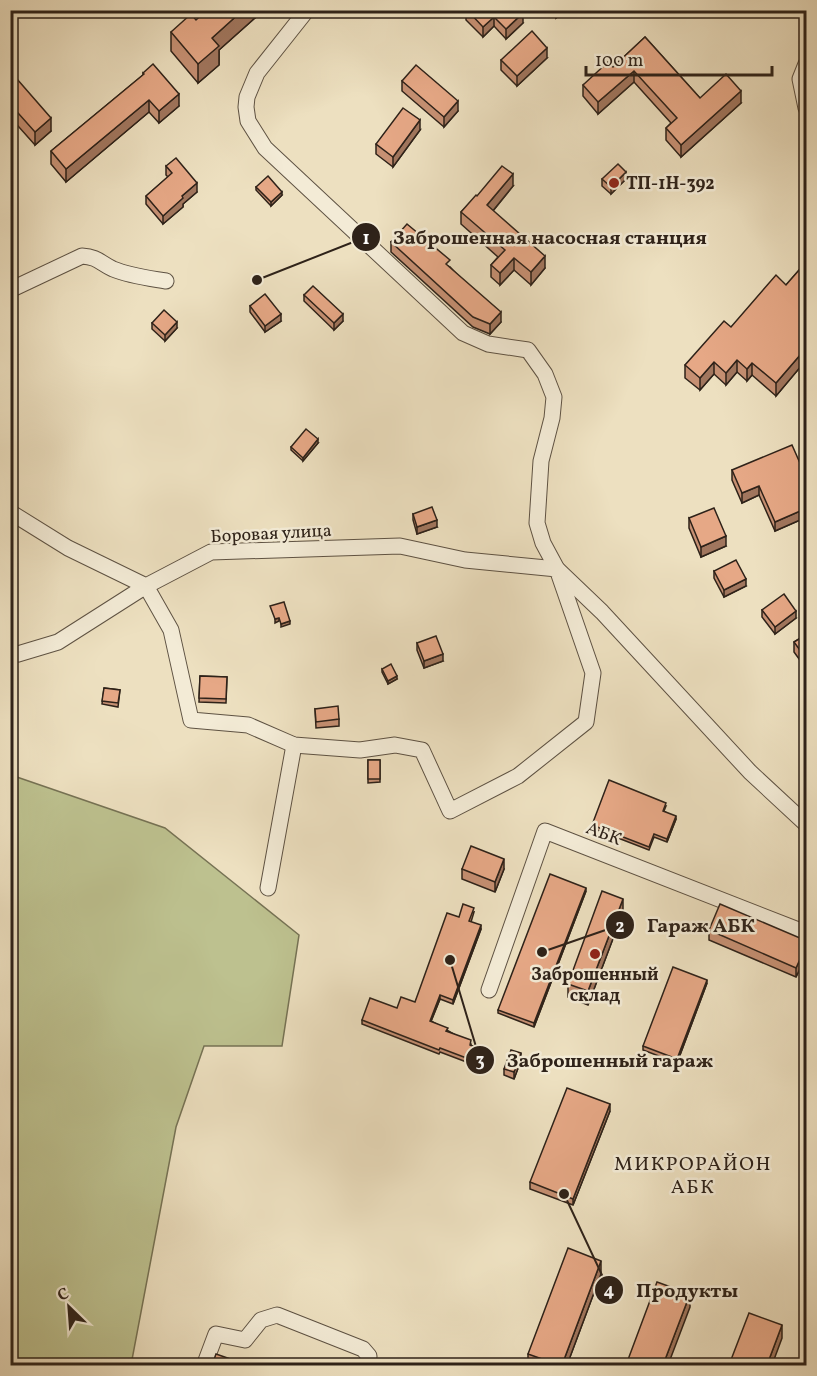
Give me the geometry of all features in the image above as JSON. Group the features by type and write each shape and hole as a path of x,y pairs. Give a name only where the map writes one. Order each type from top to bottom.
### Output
{"street":[{"path":"10,512 68,548 146,586 171,630 191,720 248,725 294,745 360,750 395,745 422,750 450,811 518,776 586,722 593,673 557,569 543,543 537,523 541,461 552,418 554,397 545,374 528,350 488,344 464,333 265,148 248,121 247,97 257,73 307,10"},
{"path":"807,64 800,79 807,108"},
{"path":"10,290 82,256 93,257 120,271 166,281"},
{"name":"Боровая улица","path":"10,655 58,642 146,586 211,552 400,546 465,560 557,569"},
{"path":"557,569 602,612 750,772 807,824"},
{"path":"268,888 294,745"},
{"name":"АБК","path":"489,990 545,831 807,933"},
{"path":"204,1365 216,1334 245,1340 261,1320 277,1315 363,1349 369,1356 368,1365"}],"green space":[{"path":"11,775 165,828 299,935 282,1046 204,1046 176,1127 131,1365 11,1365"}],"building":[{"path":"207,10 243,10 212,38 219,46 198,64 171,32 191,14 196,20"},
{"path":"467,10 520,10 523,13 506,29 494,17 483,27"},
{"path":"532,31 547,48 517,76 501,60"},
{"path":"645,37 700,98 726,74 741,91 681,145 666,128 677,118 634,71 598,102 583,85 608,62 613,67"},
{"path":"153,64 179,94 159,111 149,100 66,169 51,151"},
{"path":"416,65 458,101 444,117 402,81"},
{"path":"10,71 51,118 35,132 10,104"},
{"path":"403,108 420,120 393,157 376,144"},
{"path":"176,158 197,183 163,216 146,196 172,173 166,166"},
{"path":"618,164 626,172 611,187 602,179"},
{"path":"502,166 513,174 487,205 545,256 531,272 514,258 500,273 491,265 505,250 461,212"},
{"path":"268,176 282,192 271,202 256,187"},
{"path":"407,224 450,260 446,264 501,312 490,324 473,317 391,242"},
{"path":"807,261 807,347 776,383 752,363 747,369 737,360 726,373 714,362 700,378 685,365 724,321 731,327 776,275 786,285"},
{"path":"313,286 343,314 334,323 304,295"},
{"path":"265,294 281,314 265,326 250,306"},
{"path":"164,310 177,322 165,335 152,323"},
{"path":"306,429 318,439 303,458 291,447"},
{"path":"792,445 807,479 807,508 775,522 759,486 742,493 732,470"},
{"path":"432,507 437,520 417,527 413,514"},
{"path":"714,508 726,536 701,547 689,518"},
{"path":"10,518 15,520 10,532"},
{"path":"736,560 746,579 724,590 714,571"},
{"path":"784,594 796,611 775,627 762,610"},
{"path":"284,602 290,621 281,624 279,618 275,619 270,606"},
{"path":"807,634 807,660 794,642"},
{"path":"436,636 443,654 424,661 417,643"},
{"path":"391,664 397,676 388,681 382,669"},
{"path":"200,676 227,677 226,699 199,698"},
{"path":"104,688 120,690 118,703 102,701"},
{"path":"338,706 339,719 316,722 315,709"},
{"path":"368,760 380,760 380,779 368,779"},
{"path":"609,780 666,803 663,811 676,816 667,839 654,834 649,847 592,825"},
{"path":"471,846 504,859 495,882 462,869"},
{"path":"550,874 586,888 534,1023 498,1010"},
{"name":"Заброшенный склад","path":"602,891 623,899 588,991 568,984"},
{"path":"463,904 474,908 469,921 481,925 453,1000 440,995 430,1021 448,1028 446,1031 471,1040 470,1045 482,1050 477,1062 362,1020 370,998 397,1008 401,997 415,1002 447,913 459,917"},
{"path":"720,904 807,941 796,968 709,930"},
{"path":"673,967 707,980 677,1059 643,1046"},
{"path":"511,1050 521,1053 514,1072 504,1069"},
{"path":"567,1088 610,1104 573,1199 530,1182"},
{"path":"568,1248 601,1261 562,1365 559,1365 528,1354"},
{"path":"657,1282 690,1294 663,1365 626,1365"},
{"path":"749,1313 782,1325 767,1365 729,1365"},
{"path":"216,1354 239,1362 238,1365 212,1365"}],"place":[{"name":"ТП-1Н-392","path":"614,183"},
{"name":"Заброшенная насосная станция","path":"257,280"},
{"name":"Гараж АБК","path":"542,952"},
{"name":"Заброшенный склад","path":"595,954"},
{"name":"Заброшенный гараж","path":"450,960"},
{"name":"Продукты","path":"564,1194"}],"district":[{"name":"МИКРОРАЙОН АБК","path":"693,1174"}]}
